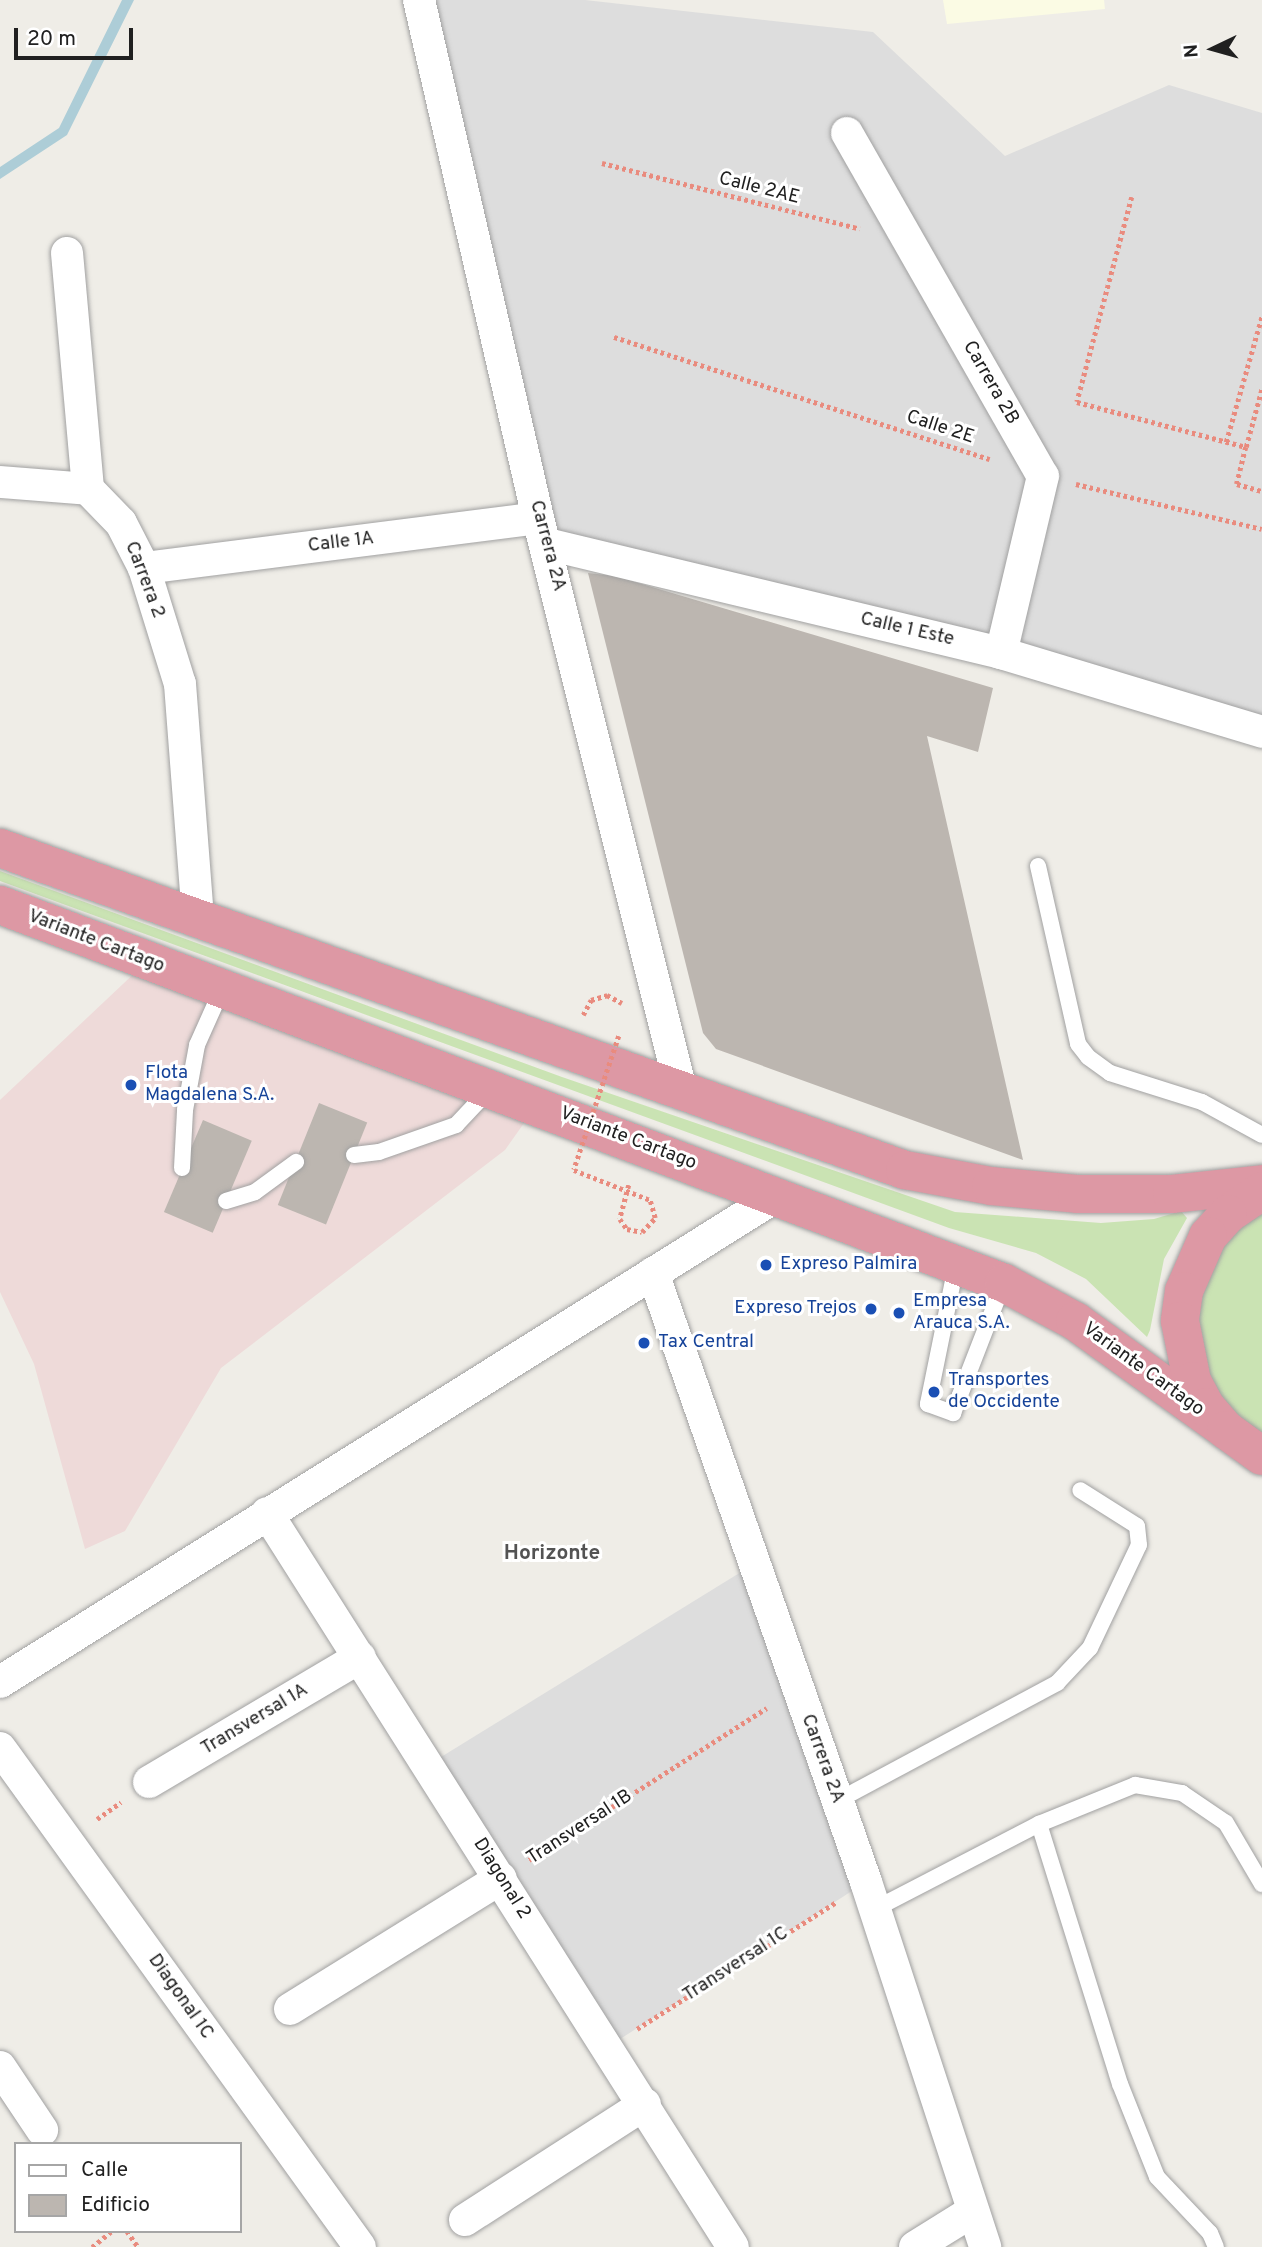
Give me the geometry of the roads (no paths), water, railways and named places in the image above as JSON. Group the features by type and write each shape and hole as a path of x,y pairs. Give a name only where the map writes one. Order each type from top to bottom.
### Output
{"highway":[{"path":"0,848 905,1170 991,1186 1077,1194 1158,1194 1262,1184"},
{"name":"Variante Cartago","path":"0,905 492,1087 1004,1283 1075,1321 1262,1456"},
{"path":"1226,1430 1192,1381 1183,1352 1184,1291 1208,1236 1228,1214 1262,1191"}],"street":[{"name":"Carrera 2A","path":"419,0 543,531 681,1090"},
{"name":"Carrera 2B","path":"847,133 1043,476 1001,653"},
{"path":"0,482 88,489 67,253"},
{"name":"Carrera 2","path":"88,489 121,523 144,568 180,684 198,919"},
{"name":"Calle 1A","path":"144,568 543,531"},
{"name":"Calle 1 Este","path":"543,531 1001,653 1262,732"},
{"path":"0,1682 777,1196"},
{"name":"Carrera 2A","path":"653,1273 871,1896 985,2247"},
{"name":"Diagonal 2","path":"267,1513 645,2104 733,2247"},
{"name":"Transversal 1A","path":"149,1782 360,1657"},
{"name":"Diagonal 1C","path":"0,1748 360,2247"},
{"path":"290,2009 501,1878"},
{"path":"0,2067 42,2130"},
{"path":"465,2220 645,2104"},
{"path":"915,2247 973,2211"}],"lane":[{"path":"1038,866 1079,1044 1088,1057 1110,1073 1202,1102 1262,1135"},
{"path":"182,1168 185,1110 197,1045 222,989"},
{"path":"354,1155 379,1152 456,1125 492,1087"},
{"path":"226,1201 255,1192 296,1162"},
{"path":"957,1263 928,1404 953,1413 1004,1283"},
{"path":"837,1801 1057,1683 1090,1648 1139,1545 1137,1526 1080,1490"},
{"path":"871,1896 1135,1786 1182,1793 1226,1823 1262,1884"},
{"path":"1039,1824 1120,2084 1157,2177 1210,2233 1216,2247"}],"water":[{"path":"122,0 134,0 67,135 0,179 0,167 59,128"}],"place":[{"name":"Flota Magdalena S.A.","path":"131,1085"},
{"name":"Expreso Palmira","path":"766,1265"},
{"name":"Expreso Trejos","path":"871,1309"},
{"name":"Empresa Arauca S.A.","path":"899,1313"},
{"name":"Tax Central","path":"644,1343"},
{"name":"Transportes de Occidente","path":"934,1392"}],"district":[{"name":"Horizonte","path":"552,1554"}]}
